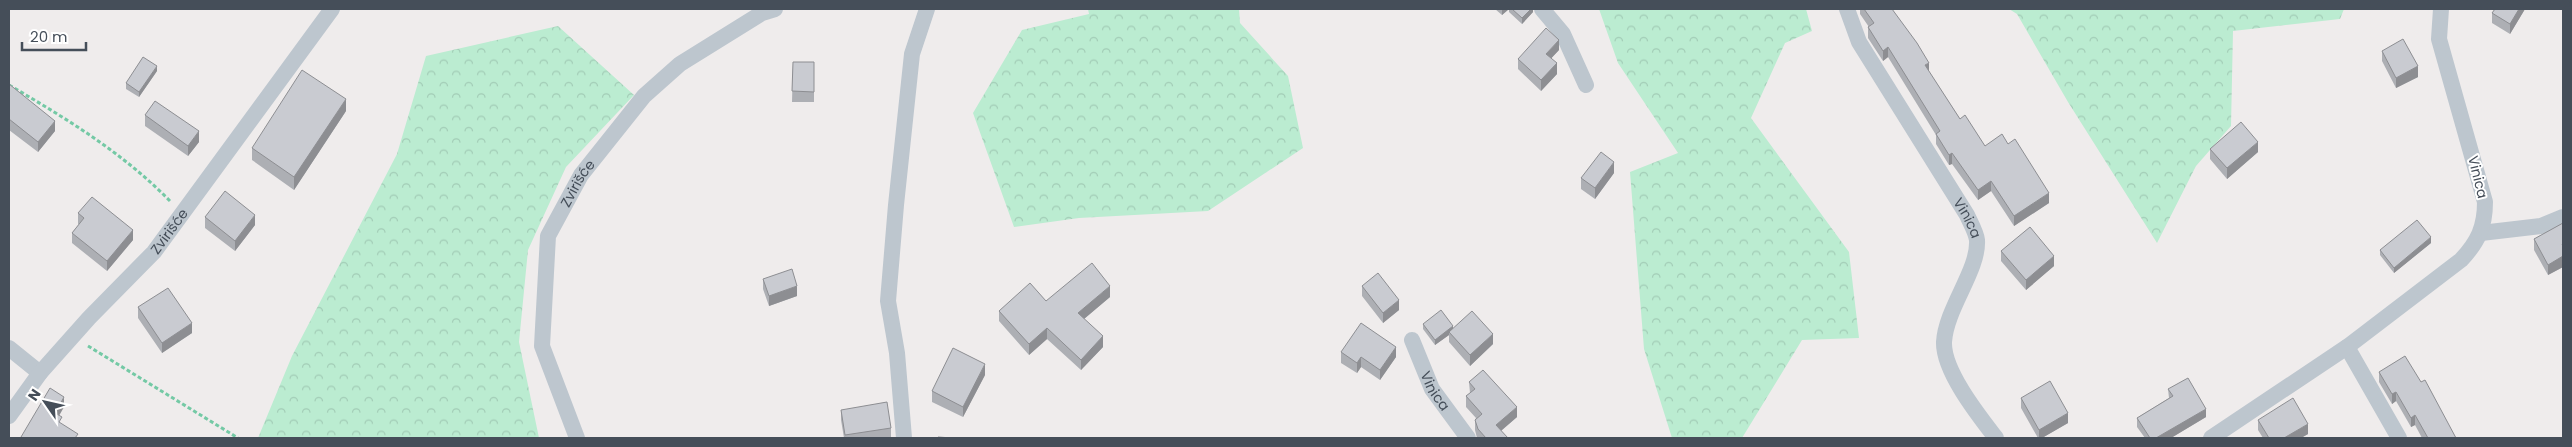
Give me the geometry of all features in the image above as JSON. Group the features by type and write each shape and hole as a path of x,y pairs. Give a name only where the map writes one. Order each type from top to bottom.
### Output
{"street":[{"name":"Zvirišće","path":"9,416 40,374 76,333 154,252 332,9"},
{"name":"Zvirišće","path":"577,438 542,346 548,236 581,175 644,96 680,64 762,13 776,9"},
{"path":"904,438 902,398 888,301 912,54 927,9"},
{"path":"1542,9 1563,34 1586,85"},
{"name":"Vinica","path":"1847,9 1859,42 1967,215 1977,240 1973,259 1949,317 1944,343 1950,367 1975,410 1996,438"},
{"name":"Vinica","path":"2211,438 2347,347 2461,260 2475,244 2481,233 2485,218 2485,202 2439,39 2441,9"},
{"path":"2481,233 2541,226 2563,217"},
{"name":"Vinica","path":"1412,340 1432,389 1468,438"},
{"path":"2347,347 2399,438"},
{"path":"9,348 40,374"}],"path":[{"path":"9,85 101,142 143,174 183,214"},
{"path":"76,333 90,348 238,438"}],"green space":[{"path":"1088,9 1239,9 1240,23 1288,76 1303,148 1208,211 1079,218 1014,227 973,113 1022,30 1089,14"},
{"path":"1599,9 1806,9 1812,31 1785,43 1751,118 1849,252 1859,338 1802,340 1742,438 1672,438 1644,349 1630,172 1678,153 1618,63"},
{"path":"2009,9 2344,9 2340,19 2233,31 2231,126 2196,166 2157,243 2068,102 2017,14"},
{"path":"558,26 634,95 566,167 528,250 519,342 539,438 258,438 292,356 397,154 426,56"}],"building":[{"path":"1512,9 1531,9 1522,18"},
{"path":"1864,9 1892,9 1917,43 1929,63 1925,65 1960,119 1965,115 1985,146 2002,134 2008,144 2015,139 2049,193 2014,216 1991,181 1978,190 1952,153 1949,155 1936,134 1940,131 1888,47 1883,51 1868,27 1874,23"},
{"path":"2495,9 2519,9 2510,24 2492,13"},
{"path":"1546,28 1559,40 1546,54 1557,63 1541,80 1518,59"},
{"path":"2403,39 2418,66 2396,78 2382,51"},
{"path":"143,57 157,66 139,92 126,83"},
{"path":"793,62 814,62 814,92 792,91"},
{"path":"302,70 346,99 294,177 252,148"},
{"path":"9,84 55,121 38,142 9,119"},
{"path":"155,101 199,131 188,146 145,115"},
{"path":"2241,122 2258,142 2227,168 2210,149"},
{"path":"1601,152 1614,162 1595,188 1581,178"},
{"path":"225,191 255,215 235,241 205,217"},
{"path":"92,197 133,230 107,261 72,233 84,218 78,213"},
{"path":"2417,220 2431,237 2394,268 2380,250"},
{"path":"2563,223 2563,256 2548,265 2534,239"},
{"path":"2030,227 2054,256 2026,280 2001,251"},
{"path":"1092,263 1110,286 1078,313 1103,336 1081,360 1047,328 1029,344 999,311 1030,283 1046,301"},
{"path":"792,269 797,286 769,296 763,279"},
{"path":"1378,273 1399,300 1383,313 1362,286"},
{"path":"168,288 192,323 162,343 138,307"},
{"path":"1441,310 1453,326 1435,340 1423,324"},
{"path":"1472,311 1493,334 1470,355 1449,332"},
{"path":"1361,323 1396,347 1380,370 1361,357 1357,363 1341,352"},
{"path":"953,348 985,364 963,407 932,391"},
{"path":"2405,356 2421,382 2425,380 2456,438 2428,438 2415,415 2411,418 2396,392 2392,394 2379,372"},
{"path":"1483,370 1517,407 1496,425 1508,438 1486,438 1478,429 1475,420 1482,414 1466,396 1475,389 1469,382"},
{"path":"2188,378 2206,409 2156,438 2150,438 2137,418 2173,396 2168,389"},
{"path":"2050,381 2068,413 2039,430 2021,398"},
{"path":"50,388 64,397 55,413 62,417 59,422 78,434 75,438 21,437"},
{"path":"2293,398 2308,424 2284,438 2269,438 2258,420"},
{"path":"887,402 891,428 845,435 841,410"}]}
